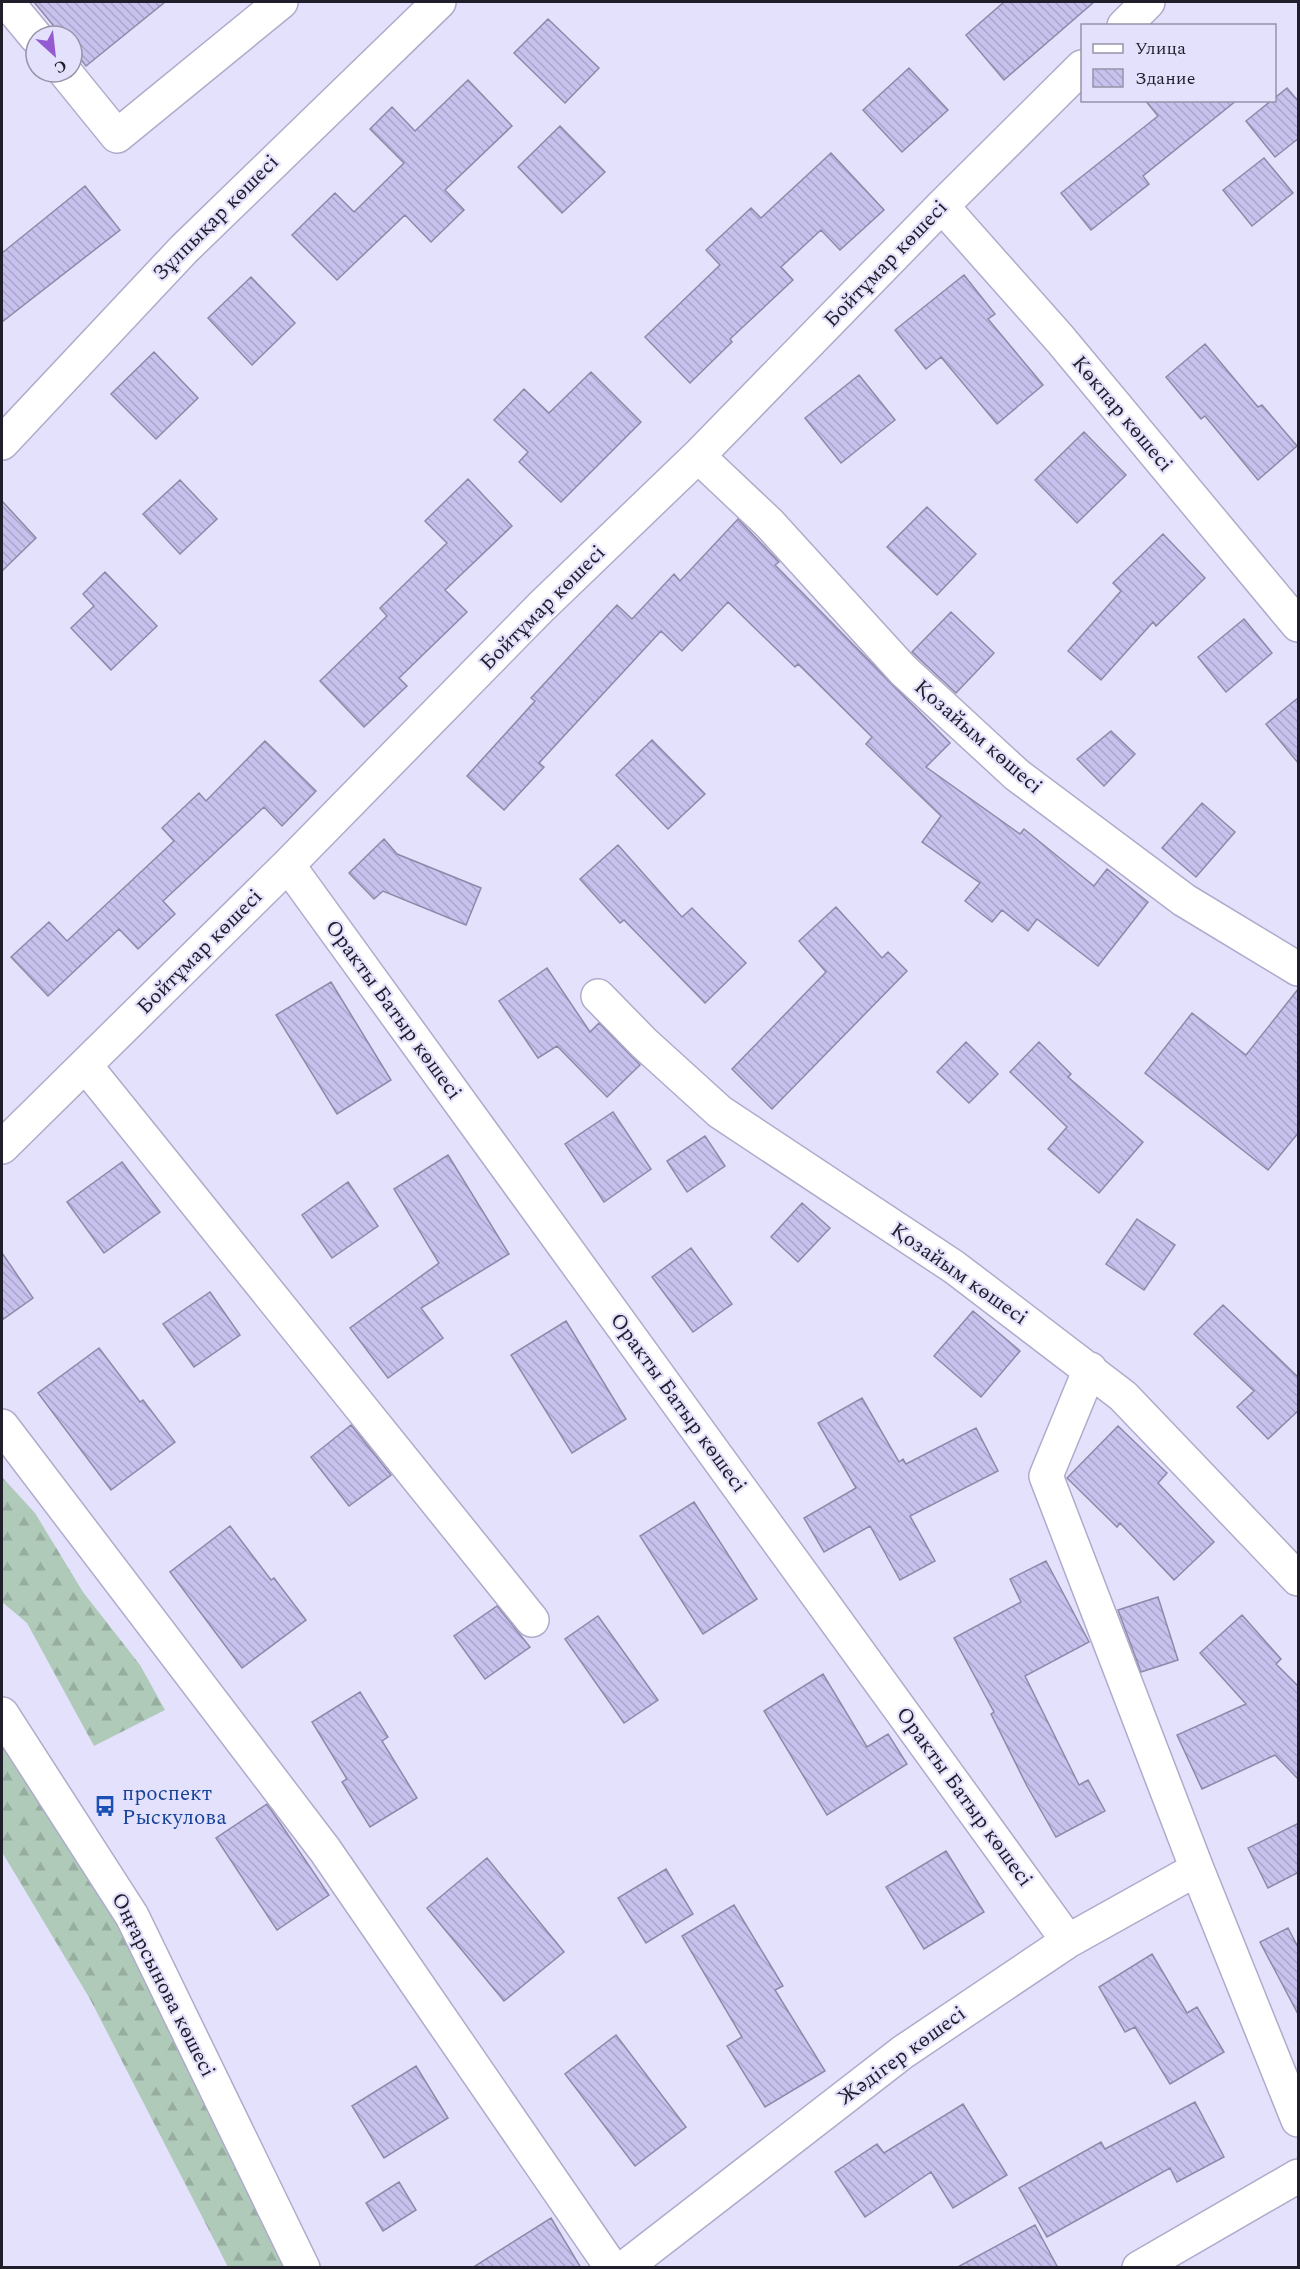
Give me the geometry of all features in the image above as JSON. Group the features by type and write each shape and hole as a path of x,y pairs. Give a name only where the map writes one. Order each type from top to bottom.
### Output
{"street":[{"path":"7,2 25,24"},
{"path":"75,84 117,135 280,2"},
{"name":"Зұлпықар көшесі","path":"2,443 184,249 439,2"},
{"path":"1126,24 1148,2"},
{"name":"Бойтұмар көшесі","path":"2,1147 288,865 541,608 698,456 942,206 1081,69"},
{"name":"Көкпар көшесі","path":"942,206 1060,339 1299,626"},
{"name":"Қозайым көшесі","path":"698,456 770,524 903,670 1017,775 1184,900 1299,969"},
{"name":"Оракты Батыр көшесі","path":"288,865 1068,1941"},
{"name":"Қозайым көшесі","path":"598,996 644,1043 720,1112 954,1267 1123,1396 1299,1579"},
{"path":"85,1065 532,1620"},
{"path":"1090,1369 1046,1476 1197,1869 1299,2120"},
{"path":"2,1426 325,1850 612,2268"},
{"name":"Оңғарсынова көшесі","path":"2,1714 132,1916 303,2268"},
{"name":"Жәдігер көшесі","path":"624,2268 903,2052 1068,1941 1197,1869"},
{"path":"1138,2268 1299,2176"}],"green space":[{"path":"2,1477 35,1513 83,1592 140,1665 165,1710 94,1746 27,1623 2,1602"},
{"path":"2,1719 132,1916 303,2267 228,2267 90,1999 2,1852"}],"building":[{"path":"34,2 165,2 86,66 84,63 84,24 52,24"},
{"path":"1004,2 1094,2 1004,80 966,35"},
{"path":"548,19 599,68 565,103 514,53"},
{"path":"909,68 948,110 902,152 863,110"},
{"path":"468,80 512,126 445,190 464,210 431,242 405,215 337,280 292,235 335,193 354,212 404,163 370,129 392,107 415,131"},
{"path":"1287,88 1299,102 1299,138 1275,157 1246,121 1270,102 1276,102 1276,97"},
{"path":"1147,102 1235,102 1143,176 1149,184 1091,230 1061,193 1158,116"},
{"path":"560,126 605,172 562,213 518,167"},
{"path":"831,153 884,210 840,250 821,230 781,267 793,280 730,339 732,342 690,383 645,337 720,265 706,250 751,208 761,218"},
{"path":"1264,158 1293,193 1252,226 1223,190"},
{"path":"85,186 120,230 2,322 2,253"},
{"path":"964,275 995,314 988,319 1043,385 997,424 941,357 926,369 895,330"},
{"path":"251,277 295,323 252,365 208,318"},
{"path":"1205,344 1258,407 1262,405 1297,446 1258,480 1205,416 1201,419 1166,377"},
{"path":"154,352 198,398 156,439 111,394"},
{"path":"591,372 641,422 561,502 519,462 528,452 494,420 524,389 549,413"},
{"path":"859,375 895,420 841,463 805,418"},
{"path":"1084,432 1126,475 1077,523 1035,480"},
{"path":"468,479 512,526 445,590 467,612 399,678 407,686 364,727 320,681 387,616 380,608 447,543 425,521"},
{"path":"180,480 217,519 180,554 143,514"},
{"path":"2,501 36,538 2,571"},
{"path":"927,507 976,554 937,595 887,547"},
{"path":"738,519 779,562 775,565 950,743 926,767 1020,834 1024,829 1094,886 1107,869 1148,902 1098,966 1037,919 1028,931 1002,910 992,922 965,901 980,883 922,842 941,816 866,744 872,737 798,664 795,667 728,602 682,651 661,631 539,763 544,767 504,810 467,776 535,701 531,698 617,605 632,619 674,574 680,581"},
{"path":"1163,534 1205,578 1156,626 1153,622 1101,680 1068,651 1121,591 1113,583"},
{"path":"105,572 157,626 111,670 71,628 94,606 83,594"},
{"path":"951,612 994,653 956,693 912,652"},
{"path":"1244,619 1272,653 1226,692 1198,657"},
{"path":"1299,697 1299,764 1266,724"},
{"path":"1111,731 1135,754 1104,786 1077,759"},
{"path":"652,740 705,794 668,829 616,775"},
{"path":"265,741 316,791 282,826 264,807 163,901 175,914 138,949 119,929 48,996 11,957 49,922 67,941 174,841 162,828 199,793 206,801"},
{"path":"1202,803 1235,832 1196,877 1162,848"},
{"path":"384,839 397,854 481,888 466,925 383,891 374,899 349,873"},
{"path":"618,845 682,917 692,908 746,963 705,1003 624,920 620,923 580,879"},
{"path":"836,907 882,958 888,952 907,971 772,1109 732,1069 826,972 799,941"},
{"path":"547,968 590,1032 599,1023 640,1065 607,1097 557,1046 538,1058 499,1001"},
{"path":"331,982 391,1080 337,1114 276,1015"},
{"path":"1299,988 1299,1132 1268,1170 1145,1073 1192,1013 1246,1055"},
{"path":"966,1042 998,1074 969,1103 937,1072"},
{"path":"1039,1042 1071,1074 1068,1077 1143,1142 1099,1193 1048,1149 1067,1127 1010,1072"},
{"path":"613,1112 651,1169 604,1202 565,1144"},
{"path":"705,1136 725,1166 687,1192 667,1161"},
{"path":"448,1155 509,1254 421,1308 443,1338 388,1378 350,1328 439,1263 394,1189"},
{"path":"122,1162 160,1212 104,1253 67,1202"},
{"path":"348,1182 378,1226 332,1258 302,1215"},
{"path":"802,1203 830,1228 798,1262 771,1237"},
{"path":"1137,1219 1175,1245 1144,1290 1106,1264"},
{"path":"691,1248 732,1304 693,1332 652,1277"},
{"path":"2,1253 33,1298 2,1320"},
{"path":"210,1292 240,1335 194,1367 163,1324"},
{"path":"1223,1305 1299,1378 1299,1410 1268,1439 1237,1407 1254,1391 1194,1334"},
{"path":"973,1311 1020,1351 981,1397 934,1356"},
{"path":"566,1321 626,1419 572,1453 511,1355"},
{"path":"99,1348 140,1402 143,1400 175,1442 111,1490 38,1393"},
{"path":"862,1398 899,1462 903,1459 906,1464 976,1428 998,1471 910,1516 935,1561 900,1580 870,1526 824,1552 804,1518 856,1488 818,1423"},
{"path":"351,1425 391,1475 349,1506 311,1457"},
{"path":"1118,1426 1167,1473 1158,1483 1214,1542 1174,1580 1120,1523 1117,1527 1067,1478"},
{"path":"694,1502 757,1599 703,1634 640,1536"},
{"path":"230,1526 271,1580 274,1578 306,1620 242,1668 170,1572"},
{"path":"1046,1561 1089,1642 1025,1676 1079,1785 1088,1780 1105,1811 1056,1837 1027,1786 991,1714 994,1712 954,1638 1021,1602 1010,1579"},
{"path":"1158,1597 1178,1660 1141,1672 1118,1610"},
{"path":"497,1606 530,1647 485,1679 454,1636"},
{"path":"1242,1615 1281,1659 1276,1664 1299,1687 1299,1780 1275,1755 1202,1789 1177,1735 1246,1704 1200,1653"},
{"path":"598,1616 658,1700 624,1723 565,1639"},
{"path":"823,1674 867,1747 888,1734 907,1764 827,1815 764,1711"},
{"path":"360,1692 388,1737 382,1741 417,1798 370,1827 342,1782 347,1779 312,1722"},
{"path":"267,1804 329,1895 277,1930 216,1838"},
{"path":"1299,1823 1299,1872 1268,1888 1248,1848"},
{"path":"946,1851 984,1912 924,1949 886,1887"},
{"path":"487,1858 564,1952 504,2001 427,1908"},
{"path":"666,1869 693,1914 646,1943 618,1898"},
{"path":"734,1905 783,1986 775,1990 825,2071 765,2107 727,2046 742,2037 682,1936"},
{"path":"1288,1928 1299,1949 1299,2016 1260,1942"},
{"path":"1152,1954 1187,2013 1197,2007 1224,2052 1170,2084 1135,2027 1125,2032 1099,1987"},
{"path":"616,2035 686,2127 635,2166 565,2074"},
{"path":"416,2066 448,2118 384,2158 352,2106"},
{"path":"1195,2102 1224,2157 1177,2182 1170,2168 1047,2237 1019,2188 1101,2142 1105,2149"},
{"path":"963,2104 1007,2175 953,2208 931,2172 865,2217 835,2172 877,2144 884,2153"},
{"path":"399,2182 416,2210 383,2231 366,2203"},
{"path":"551,2218 581,2268 472,2268"},
{"path":"1035,2225 1058,2268 956,2268"}],"place":[{"name":"проспект Рыскулова","path":"105,1806"}]}
